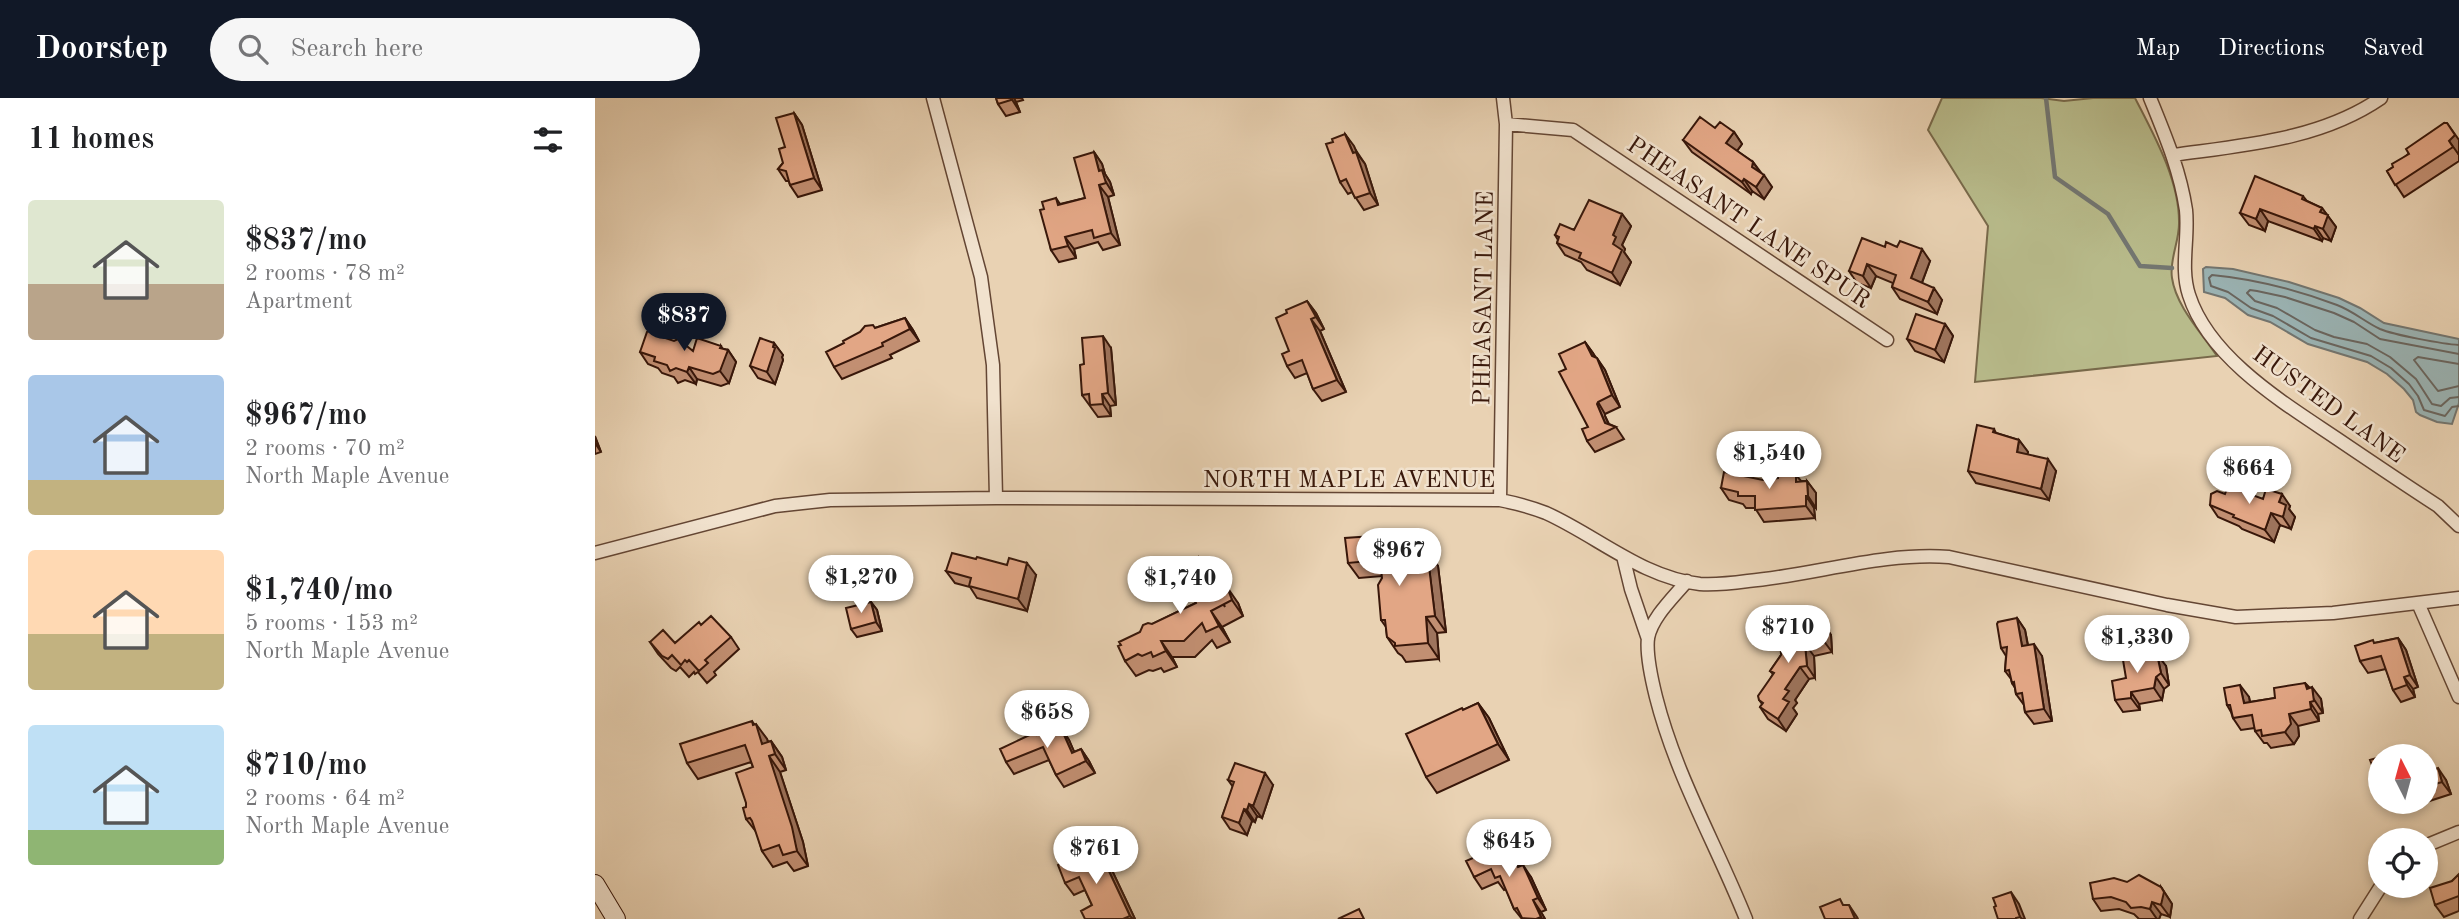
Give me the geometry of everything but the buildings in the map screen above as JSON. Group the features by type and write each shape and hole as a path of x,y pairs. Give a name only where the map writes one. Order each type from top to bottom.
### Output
{"main road":[{"path":"595,884 616,919"}],"street":[{"path":"933,98 981,277 993,365 996,498"},
{"name":"PHEASANT LANE","path":"1500,500 1506,124 1503,98"},
{"name":"HUSTED LANE","path":"2150,98 2181,180 2186,212 2185,277 2198,317 2226,354 2245,372 2280,400 2438,506 2459,526"},
{"path":"2173,155 2301,134 2338,123 2381,98"},
{"name":"PHEASANT LANE SPUR","path":"1506,124 1573,130 1887,340"},
{"name":"NORTH MAPLE AVENUE","path":"595,553 799,502 996,498 1500,500 1522,504 1547,514 1647,568 1702,584 1773,579 1921,555 1959,559 2167,606 2236,617 2320,614 2459,598"},
{"path":"1623,556 1648,639 1651,678 1666,735 1690,796 1746,919"},
{"path":"1648,639 1656,620 1687,581"},
{"path":"2418,603 2459,697"},
{"path":"2438,841 2459,832"},
{"path":"2360,919 2373,898"}],"green space":[{"path":"1942,98 2041,98 2064,101 2135,98 2171,175 2175,191 2179,224 2172,265 2174,288 2190,319 2217,356 1975,382 1988,226 1928,130"}],"water":[{"path":"2203,269 2233,269 2289,282 2339,298 2384,323 2459,339 2459,403 2452,424 2437,422 2420,415 2404,389 2367,362 2308,344 2270,322 2248,315 2225,298 2204,292"}],"waterway":[{"path":"2046,98 2055,177 2108,214 2140,266 2172,268"}]}
